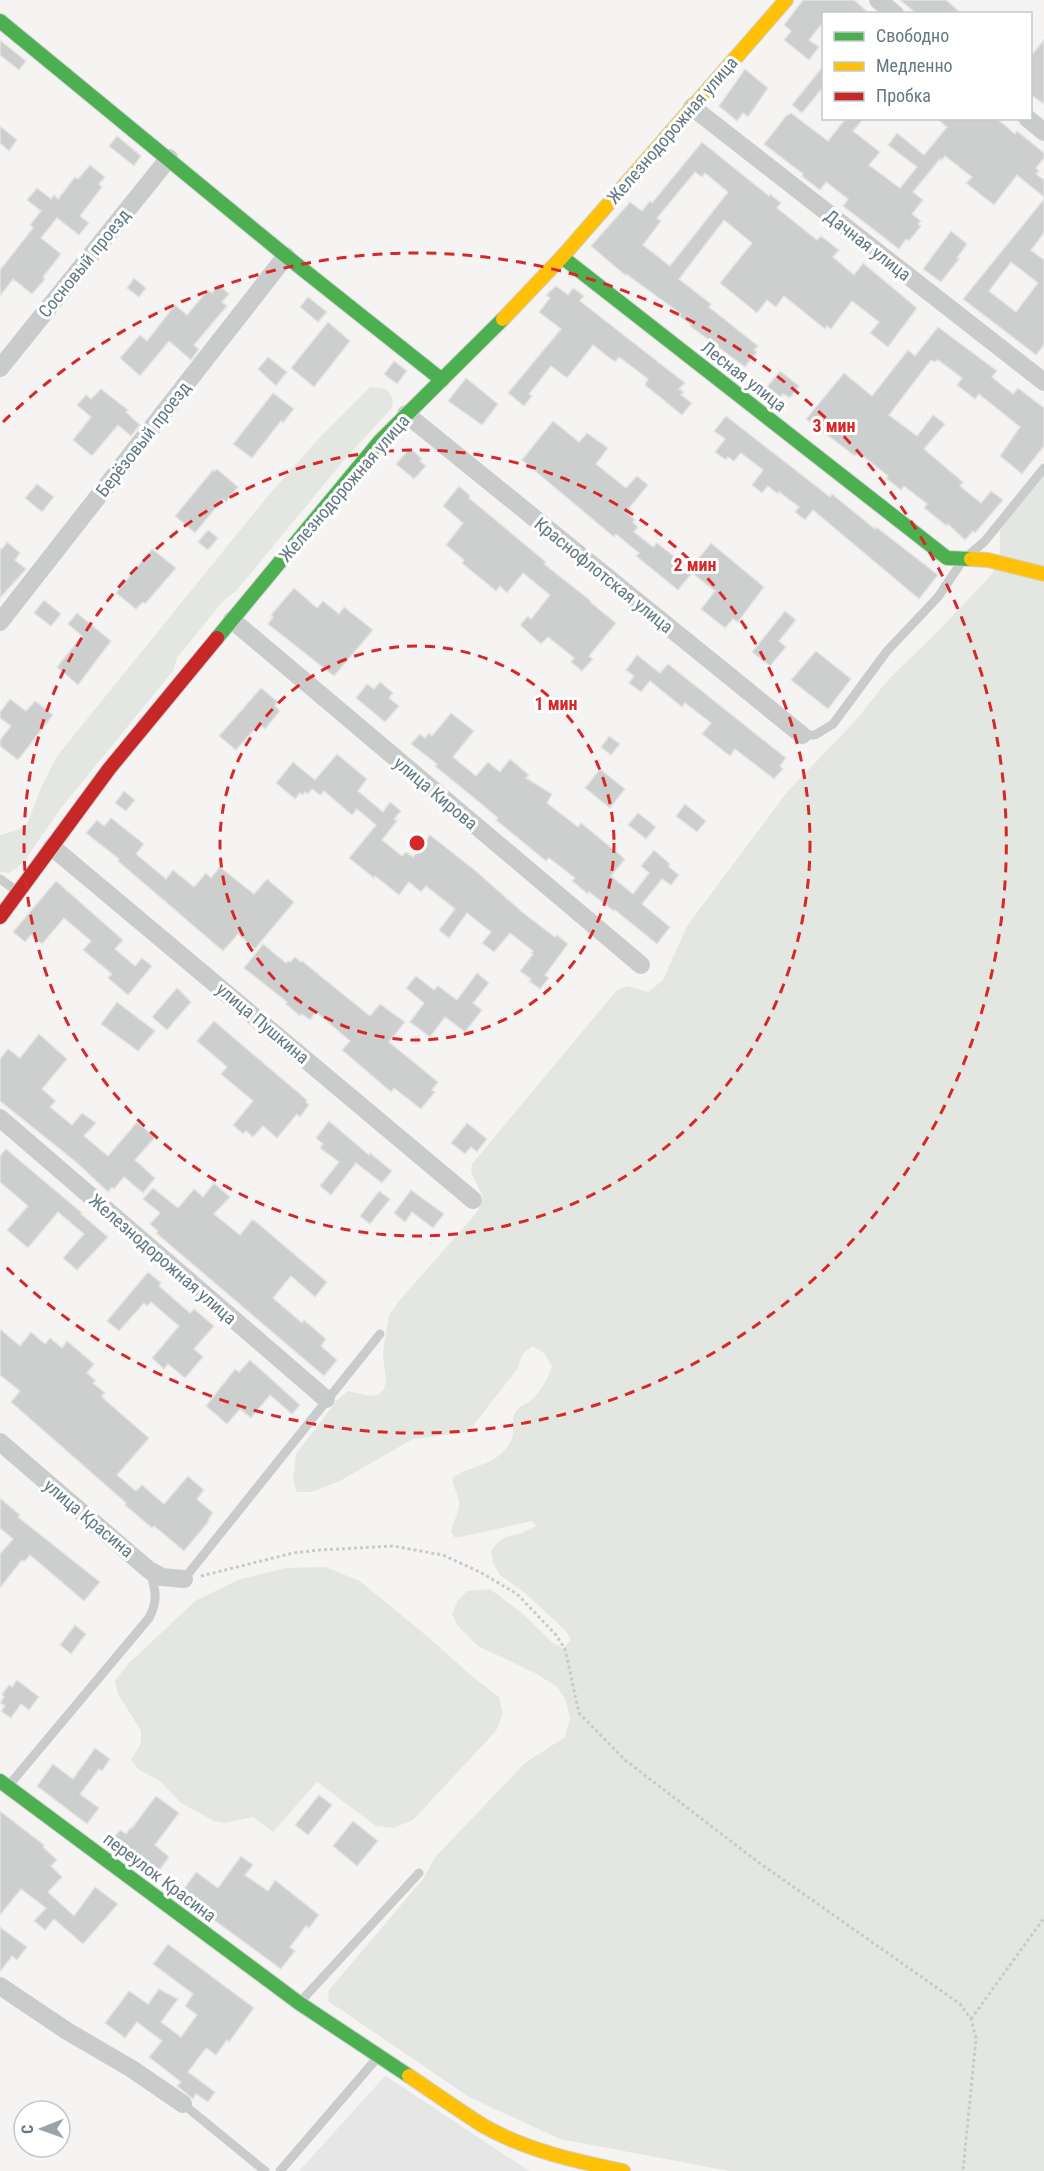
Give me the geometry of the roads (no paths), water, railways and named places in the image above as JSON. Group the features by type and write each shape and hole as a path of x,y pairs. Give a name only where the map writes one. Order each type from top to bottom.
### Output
{"street":[{"name":"Железнодорожная улица","path":"0,918 109,769 361,463 406,414 499,325 786,0"},
{"path":"878,0 893,12"},
{"path":"0,21 286,256 442,380"},
{"name":"Дачная улица","path":"692,107 1044,382"},
{"path":"1029,120 1044,132"},
{"name":"Сосновый проезд","path":"0,368 169,158"},
{"name":"Берёзовый проезд","path":"0,622 286,256"},
{"name":"Лесная улица","path":"562,256 940,553 953,560 988,560 1044,574"},
{"name":"Краснофлотская улица","path":"406,414 802,735"},
{"name":"улица Кирова","path":"232,620 641,965"},
{"name":"улица Пушкина","path":"52,847 473,1200"},
{"name":"Железнодорожная улица","path":"0,1118 326,1400"},
{"name":"улица Красина","path":"0,1442 149,1570 162,1577 184,1580"},
{"name":"переулок Красина","path":"2,1787 299,2003 483,2126 550,2155 623,2171"},
{"path":"0,1986 67,2031 132,2068 183,2104"}],"lane":[{"path":"802,735 815,735 833,724 887,651 938,597 963,560 985,540 1044,468"},
{"path":"0,879 19,893"},
{"path":"184,1580 380,1334"},
{"path":"2,1787 149,1618 157,1598 149,1570"},
{"path":"299,2003 419,1873"},
{"path":"280,2171 379,2056"},
{"path":"183,2104 265,2171"}]}
